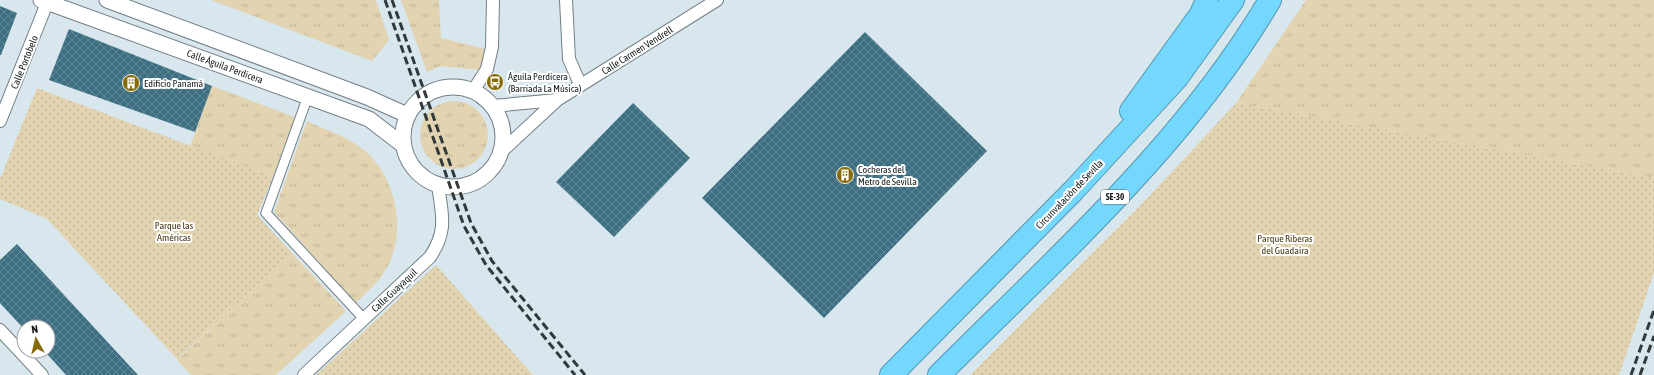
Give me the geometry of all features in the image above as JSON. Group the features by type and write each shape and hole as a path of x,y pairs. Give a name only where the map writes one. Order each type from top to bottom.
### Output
{"highway":[{"path":"1073,191 1201,14 1207,0"},
{"name":"Circunvalación de Sevilla","path":"891,375 1073,191 1176,79 1233,0"},
{"name":"SE-30","path":"939,375 1093,220 1179,128 1258,20 1270,0"}],"street":[{"name":"Calle Águila Perdicera","path":"107,0 367,96 407,115"},
{"path":"473,91 487,69 492,47 492,0"},
{"path":"566,0 570,59 580,84"},
{"name":"Calle Carmen Vendrell","path":"501,152 557,100 580,84 717,0"},
{"name":"Calle Águila Perdicera","path":"44,1 369,118 403,145"},
{"name":"Calle Portobelo","path":"0,121 44,1"},
{"path":"458,87 473,91 484,97 492,106 500,120 503,136 501,152 494,166 483,177 469,185 454,187 438,185 425,179 414,170 407,158 403,145 403,129 407,115 416,102 428,93 442,88 458,87"},
{"path":"308,96 266,212 364,319"},
{"name":"Calle Carmen Vendrell","path":"492,106 557,100"},
{"name":"Calle Guayaquil","path":"304,375 430,257 439,243 443,219 438,185"},
{"path":"0,330 42,375"}],"green space":[{"path":"211,0 376,0 389,40 372,61"},
{"path":"401,0 439,0 441,38 486,49 481,70 440,66 427,72"},
{"path":"1306,0 1654,0 1654,178 1236,103"},
{"path":"212,86 295,117 273,177 190,146"},
{"name":"Parque las Américas","path":"37,88 273,177 257,215 292,253 177,359 47,219 0,199 0,179"},
{"path":"454,101 467,104 478,111 485,122 488,135 485,148 478,159 467,166 454,169 441,166 430,159 423,148 420,135 423,122 430,111 441,104"},
{"name":"Parque Riberas del Guadaira","path":"1236,103 1654,178 1654,273 1619,375 970,375 1138,208"},
{"path":"307,121 349,140 367,153 379,166 393,197 397,214 395,248 386,270 370,290 356,303 274,212"},
{"path":"292,253 346,311 276,375 191,375 177,360"},
{"path":"436,265 533,375 316,375"}],"building":[{"path":"0,6 17,13 1,55 0,55"},
{"name":"Edificio Panamá","path":"69,29 212,86 195,132 49,80"},
{"name":"Cocheras del Metro de Sevilla","path":"865,32 987,151 824,318 702,198"},
{"path":"633,103 690,158 614,237 556,182"},
{"path":"17,244 138,375 66,375 52,359 56,359 56,319 16,319 16,320 0,303 0,260"}],"railway":[{"path":"385,0 464,226 486,265 575,375"},
{"path":"392,0 471,223 492,261 585,375"},
{"path":"1631,375 1654,310"},
{"path":"1640,375 1654,336"}],"place":[{"name":"Águila Perdicera (Barriada La Música)","path":"495,82"},
{"name":"Edificio Panamá","path":"131,83"},
{"name":"Cocheras del Metro de Sevilla","path":"845,175"}]}
